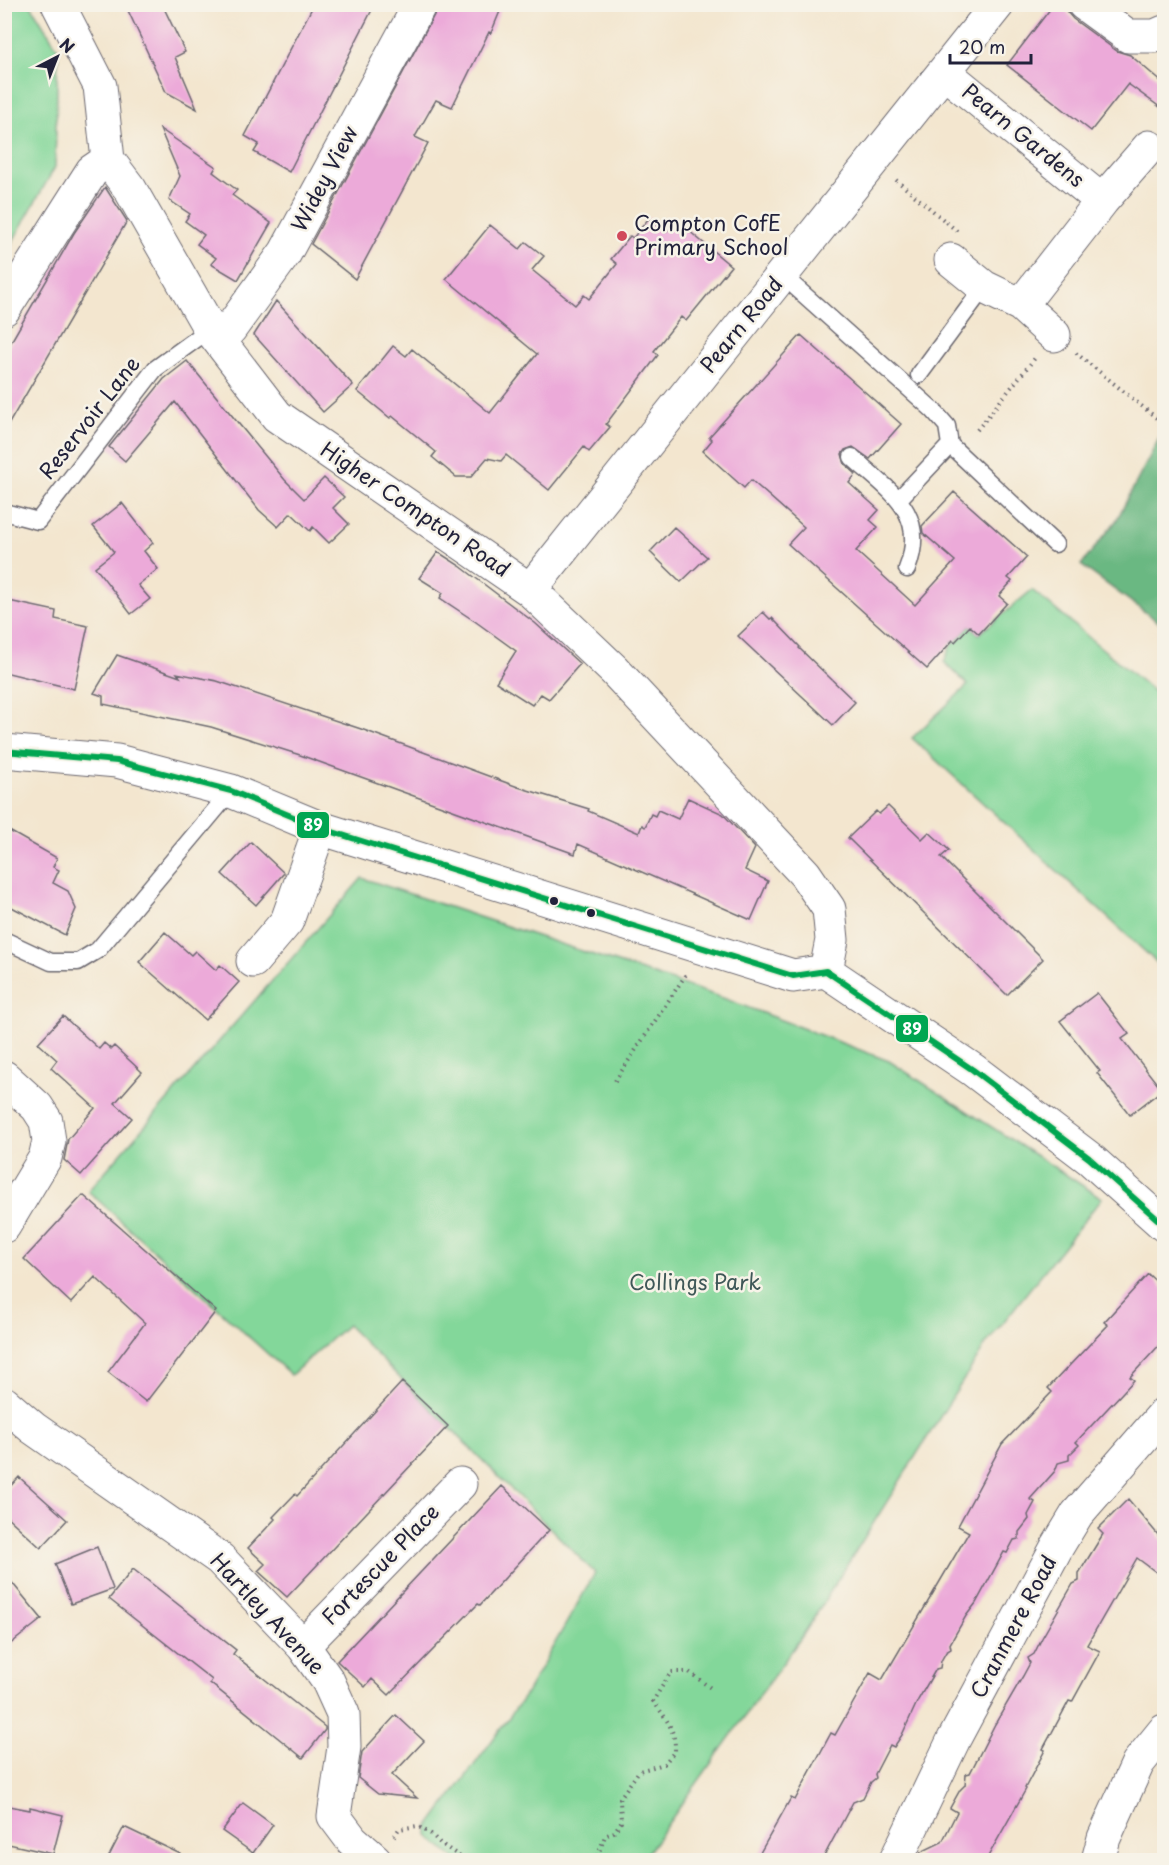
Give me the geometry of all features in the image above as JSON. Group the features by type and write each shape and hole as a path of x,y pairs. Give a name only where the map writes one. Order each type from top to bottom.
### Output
{"street":[{"path":"4,309 92,171 108,160 100,86 58,4"},
{"name":"Widey View","path":"210,329 230,329 285,253 420,4"},
{"name":"Pearn Road","path":"530,590 998,4"},
{"path":"1084,4 1128,36 1155,36 1164,32"},
{"name":"Pearn Gardens","path":"944,72 1102,201"},
{"name":"Pearn Gardens","path":"1021,305 1102,201 1149,147"},
{"name":"Higher Compton Road","path":"108,160 130,189 210,329 277,416 530,590 614,670 805,874 829,909 832,940 826,971"},
{"path":"951,260 984,287 1021,305 1062,341"},
{"path":"4,751 117,761 231,792 320,828 794,976 826,971 973,1070 1089,1158 1164,1225"},
{"path":"253,961 287,921 320,828"},
{"path":"4,1077 37,1107 46,1121 49,1141 45,1158 4,1226"},
{"name":"Hartley Avenue","path":"4,1403 33,1428 220,1559 303,1646 328,1681 344,1714 344,1747 334,1816 352,1840 381,1853"},
{"name":"Cranmere Road","path":"896,1860 954,1739 1057,1547 1077,1514 1164,1414"},
{"name":"Fortescue Place","path":"303,1646 460,1484"},
{"path":"1098,1860 1104,1838 1138,1763 1164,1731"}],"lane":[{"path":"782,275 933,410 947,426 950,444 1055,544"},
{"path":"919,375 984,287"},
{"name":"Reservoir Lane","path":"4,512 38,521 155,369 210,329"},
{"path":"899,499 950,444"},
{"path":"852,457 899,499 914,525 907,569"},
{"path":"8,943 51,962 78,962 98,950 231,792"}],"path":[{"path":"873,160 967,239 951,260"},
{"path":"1062,341 1164,424"},
{"path":"615,1081 705,948"},
{"path":"593,1860 598,1855 605,1836 614,1832 621,1822 620,1798 628,1785 639,1771 664,1764 675,1751 676,1738 667,1719 653,1701 671,1672 688,1672 712,1689"},
{"path":"381,1853 399,1829 417,1826 465,1860"},
{"path":"549,1860 554,1857 565,1860"}],"green space":[{"path":"5,4 31,5 58,49 55,167 5,255"},
{"path":"1164,429 1164,626 1081,565 1116,521"},
{"path":"1032,590 1158,695 1164,688 1164,969 912,738 968,685 944,662 953,640 955,642 970,626 979,634"},
{"name":"Collings Park","path":"362,878 723,998 889,1061 1102,1198 986,1344 805,1632 642,1860 456,1860 428,1836 428,1828 524,1697 595,1573 347,1325 291,1375 88,1191"}],"building":[{"path":"125,4 162,4 185,52 175,57 197,109 166,92"},
{"path":"314,4 375,4 289,172 254,152 259,144 245,136"},
{"path":"440,4 503,4 491,33 489,32 452,107 436,100 415,137 428,143 355,279 311,244"},
{"path":"1054,4 1066,4 1067,12 1073,19 1117,51 1130,55 1164,84 1164,110 1128,84 1091,131 1007,65"},
{"path":"160,129 216,167 213,172 237,190 232,195 271,223 238,280 211,264 216,258 197,244 204,235 185,221 190,214 169,200 180,176"},
{"path":"105,187 127,221 4,432 4,354 74,233"},
{"path":"649,218 666,232 676,220 731,266 686,321 681,317 654,351 658,355 606,424 610,427 589,452 584,447 549,490 506,455 501,461 487,458 471,477 456,477 432,457 436,452 357,391 393,346 406,356 412,349 490,413 537,354 446,279 490,225 520,249 526,242 544,256 532,270 575,305 584,295 589,299 617,264 611,259 630,236 633,238"},
{"path":"276,301 353,385 323,412 254,335"},
{"path":"801,335 901,424 870,459 853,447 842,454 845,464 856,474 849,483 879,510 870,520 878,527 856,551 915,605 955,561 923,533 922,526 954,492 1027,557 1008,578 1012,581 999,596 1007,603 979,634 970,626 955,642 953,640 927,669 788,544 804,527 751,480 744,488 703,451 712,440 709,437"},
{"path":"187,361 285,480 304,499 324,478 344,497 333,508 349,524 329,543 313,527 310,531 291,513 278,527 259,510 175,402 125,461 109,447 164,379"},
{"path":"122,503 153,543 144,551 158,569 138,585 150,599 131,614 95,567 114,552 93,526"},
{"path":"674,527 707,557 681,582 650,552"},
{"path":"438,552 535,623 580,664 549,699 541,694 532,705 496,682 516,651 440,598 443,593 419,578"},
{"path":"4,600 56,611 55,619 88,626 74,689 4,672"},
{"path":"763,612 770,619 772,618 799,648 855,702 833,725 738,636"},
{"path":"117,655 180,677 177,673 217,681 361,729 518,787 589,809 588,811 639,833 642,825 645,827 651,814 655,816 658,810 678,819 688,798 723,814 755,848 745,870 768,881 751,920 578,844 575,854 300,755 211,727 103,704 103,696 94,693"},
{"path":"888,806 922,839 929,832 949,850 941,857 1043,959 1007,995 848,838 876,811 879,814"},
{"path":"4,828 57,858 53,867 59,870 53,883 68,891 76,909 65,935 4,903"},
{"path":"251,842 284,873 256,905 222,874"},
{"path":"165,932 191,955 195,951 216,970 220,965 239,982 205,1020 139,962"},
{"path":"1097,993 1129,1034 1122,1039 1162,1090 1130,1115 1097,1073 1100,1071 1060,1021"},
{"path":"63,1016 99,1049 104,1043 111,1049 114,1046 142,1072 115,1103 132,1118 81,1175 64,1160 68,1139 95,1108 51,1068 57,1060 38,1043"},
{"path":"83,1195 216,1311 146,1402 108,1372 145,1323 95,1277 71,1303 24,1259"},
{"path":"1148,1274 1164,1289 1164,1340 1130,1377 1134,1380 1076,1442 1079,1445 1069,1455 1069,1460 1058,1463 1055,1471 1030,1499 1035,1502 1028,1515 1029,1519 1019,1532 1019,1539 1014,1540 1007,1553 1004,1552 950,1644 951,1649 946,1652 940,1668 936,1669 918,1700 902,1735 894,1747 890,1745 875,1774 876,1778 871,1782 863,1798 853,1802 822,1860 756,1860 791,1798 795,1800 831,1733 835,1735 870,1673 882,1680 969,1532 958,1526 1002,1444 1052,1392 1048,1388 1108,1325 1104,1322"},
{"path":"402,1382 448,1426 287,1597 258,1571 265,1564 248,1548 275,1519 273,1517 295,1494 297,1496"},
{"path":"19,1477 67,1520 41,1548 4,1514 4,1493"},
{"path":"502,1486 549,1530 480,1605 478,1604 389,1695 372,1679 365,1687 337,1661"},
{"path":"1128,1499 1164,1542 1164,1578 1137,1558 1087,1645 1100,1651 1072,1702 1069,1701 1043,1749 1045,1750 1026,1789 986,1860 917,1860 921,1852 942,1842 957,1812 950,1808 965,1785 966,1774 970,1773 1030,1663 1028,1658 1034,1654 1073,1584 1079,1581 1079,1573 1103,1534 1098,1529"},
{"path":"97,1547 113,1589 71,1604 55,1564"},
{"path":"133,1569 236,1650 233,1654 325,1727 303,1758 210,1683 212,1680 109,1599"},
{"path":"4,1573 42,1619 4,1649"},
{"path":"396,1715 424,1741 392,1775 417,1798 378,1794 358,1778 362,1752"},
{"path":"243,1803 273,1825 253,1853 222,1831"},
{"path":"4,1805 30,1810 30,1807 63,1815 53,1854 4,1843"},
{"path":"124,1827 193,1860 107,1860"}],"transit line":[{"name":"89","path":"4,751 117,761 231,791 320,828 793,976 826,971 973,1070 1089,1158 1164,1225"}],"place":[{"name":"Compton CofE Primary School","path":"622,236"}]}
